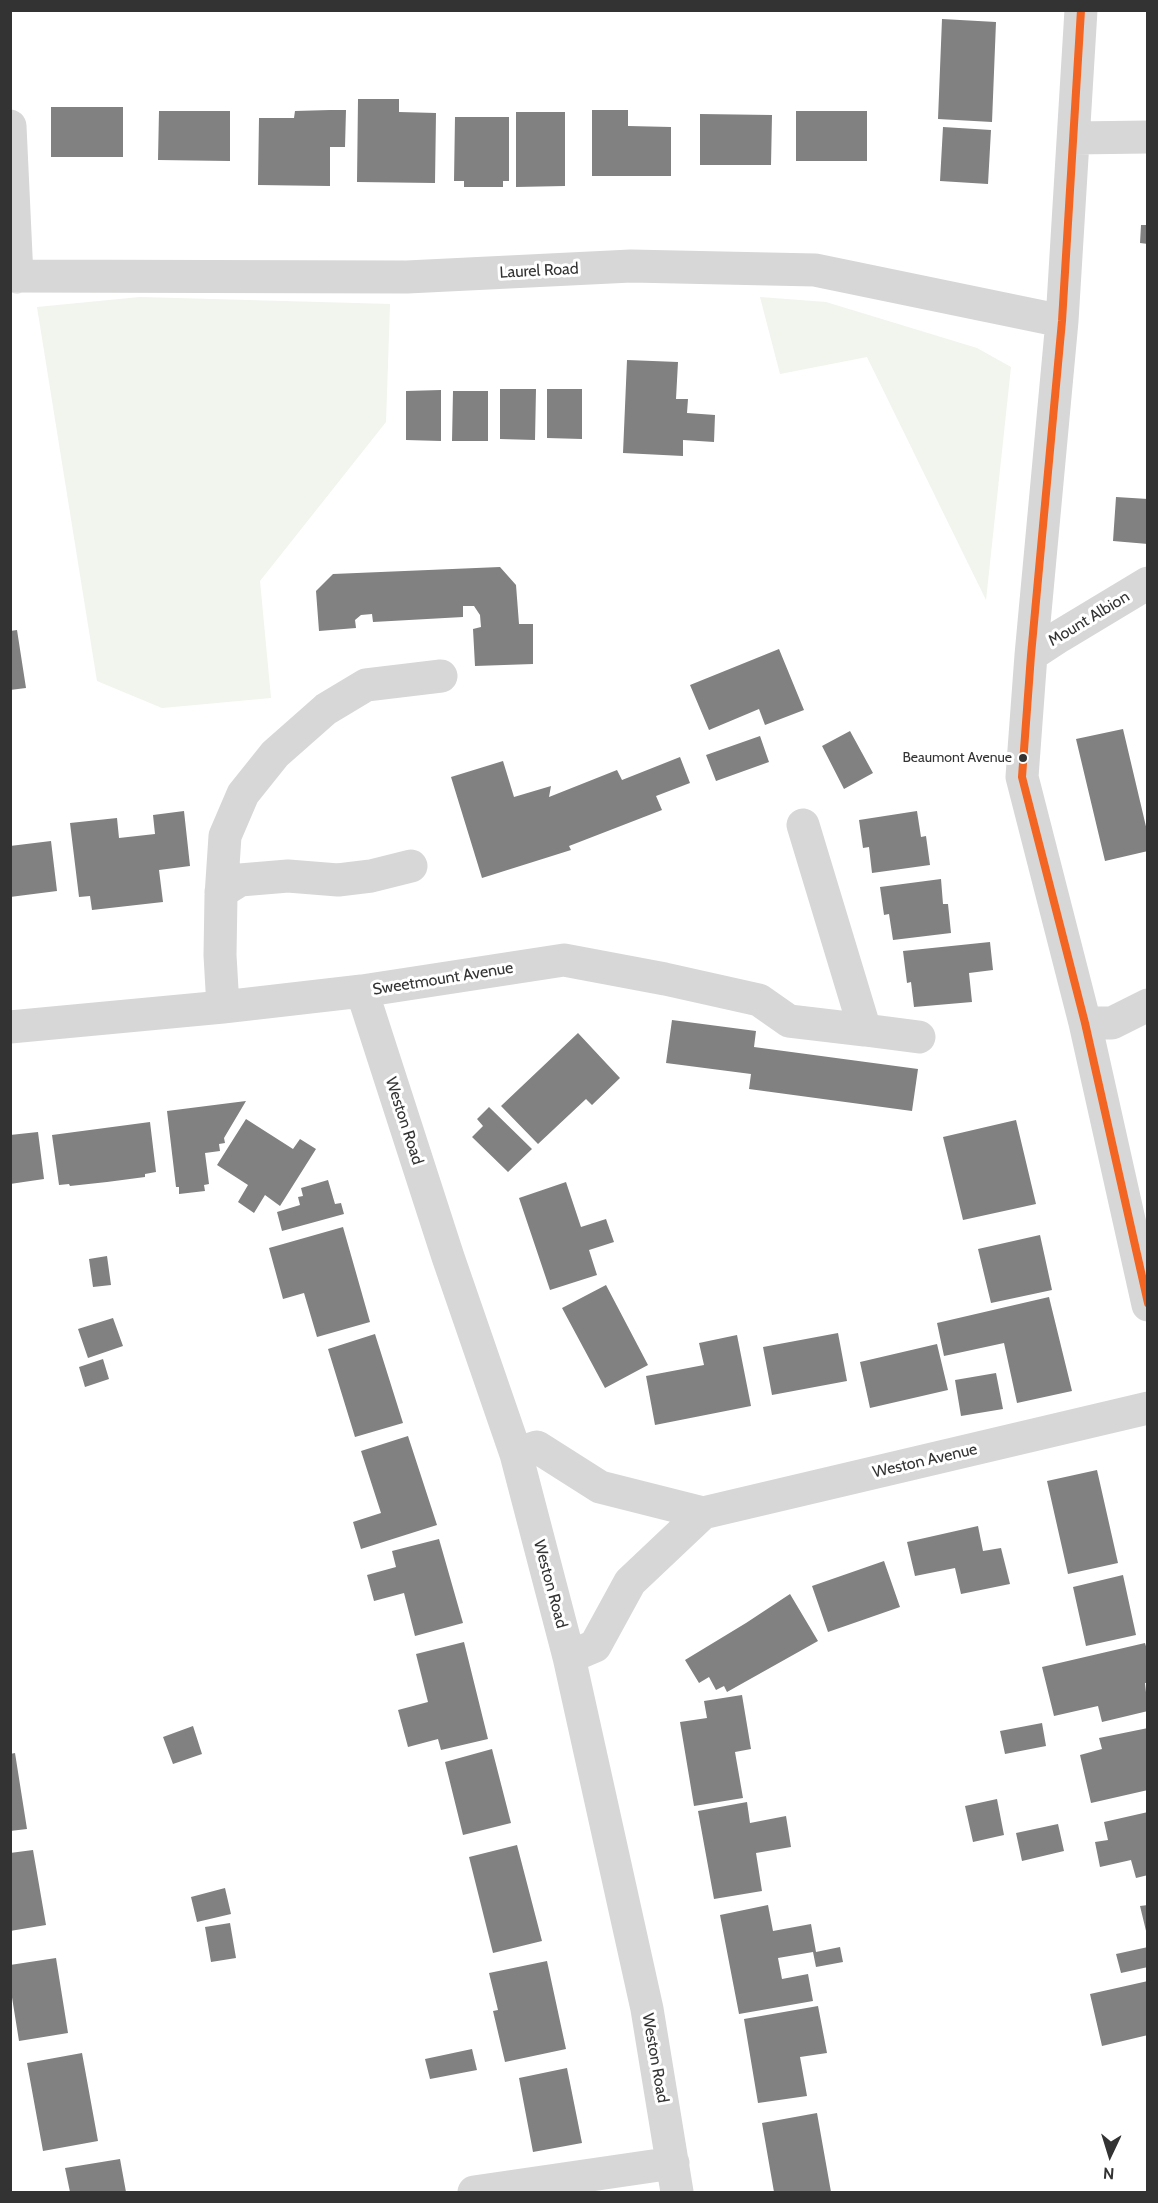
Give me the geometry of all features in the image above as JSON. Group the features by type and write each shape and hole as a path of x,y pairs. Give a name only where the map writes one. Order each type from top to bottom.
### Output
{"street":[{"path":"1081,10 1062,321 1022,777 1142,1254 1148,1305"},
{"path":"10,126 14,277"},
{"path":"1074,138 1148,137"},
{"name":"Laurel Road","path":"14,277 407,277 631,266 815,270 1062,321"},
{"name":"Mount Albion","path":"1031,655 1148,583"},
{"path":"223,1007 220,955 225,836 243,794 275,754 326,709 366,684 441,676"},
{"path":"803,825 865,1030"},
{"path":"221,892 240,879 288,876 338,880 371,876 411,866"},
{"name":"Sweetmount Avenue","path":"10,1027 362,991 564,960 759,1000 789,1021 919,1037"},
{"name":"Weston Road","path":"362,991 516,1454 569,1657 647,2009 675,2178"},
{"path":"1085,1023 1112,1023 1148,1005"},
{"name":"Weston Avenue","path":"516,1454 537,1447 600,1487 703,1513 1148,1408"},
{"path":"569,1657 596,1646 630,1582 703,1513"},
{"path":"474,2193 675,2178"}],"shaded area":[{"path":"140,297 390,304 386,422 260,581 271,698 162,708 97,681 37,307"},
{"path":"760,297 826,302 977,348 1011,367 986,600 867,357 780,374"}],"building":[{"path":"942,19 996,22 992,122 938,119"},
{"path":"358,99 399,99 399,112 436,113 435,183 357,182"},
{"path":"51,107 123,107 123,157 51,157"},
{"path":"346,110 345,147 330,147 330,186 258,185 259,118 294,118 295,111"},
{"path":"592,110 628,110 628,126 671,127 671,176 592,176"},
{"path":"159,111 230,111 230,161 158,160"},
{"path":"796,111 867,111 867,161 796,161"},
{"path":"516,112 565,112 565,186 516,187"},
{"path":"700,114 772,115 771,165 700,165"},
{"path":"455,117 509,117 509,181 503,181 503,187 464,187 464,181 454,181"},
{"path":"943,127 991,130 988,184 940,181"},
{"path":"1141,225 1148,225 1148,244 1140,243"},
{"path":"627,360 678,362 676,399 688,399 687,413 715,415 714,442 683,440 683,456 623,453"},
{"path":"500,389 536,389 535,440 500,439"},
{"path":"547,389 582,389 582,439 547,438"},
{"path":"441,390 441,441 406,440 406,391"},
{"path":"453,391 488,391 488,441 452,441"},
{"path":"1116,497 1148,499 1148,544 1113,541"},
{"path":"500,567 516,585 519,624 533,624 533,664 475,666 473,629 481,627 480,615 474,606 463,606 463,617 373,622 372,614 361,615 355,620 356,628 319,631 316,591 333,574"},
{"path":"17,630 26,688 10,690 10,631"},
{"path":"779,649 804,710 765,725 759,709 709,730 690,685"},
{"path":"1123,729 1148,835 1148,851 1105,861 1076,739"},
{"path":"850,731 873,773 844,789 822,746"},
{"path":"760,736 769,762 716,781 706,755"},
{"path":"680,757 690,783 656,796 662,810 569,846 571,850 482,878 451,777 503,761 514,797 551,786 549,797 617,770 622,780"},
{"path":"184,811 190,866 159,870 163,902 92,910 90,896 79,897 70,823 117,818 119,838 155,834 153,815"},
{"path":"917,811 921,837 926,836 930,865 872,873 869,847 863,848 859,820"},
{"path":"51,841 57,891 10,897 10,846"},
{"path":"941,879 943,904 948,904 951,933 893,940 889,914 884,915 880,887"},
{"path":"990,942 993,970 969,973 972,1002 914,1007 911,982 907,983 903,951"},
{"path":"672,1020 756,1031 754,1047 918,1069 912,1111 749,1089 751,1074 666,1063"},
{"path":"578,1033 620,1078 592,1105 586,1099 538,1144 501,1106"},
{"path":"246,1101 224,1138 225,1143 219,1144 220,1151 205,1153 209,1184 204,1185 205,1191 179,1194 179,1187 176,1187 167,1111"},
{"path":"489,1107 532,1149 508,1172 472,1137 483,1126 477,1119"},
{"path":"246,1119 293,1149 300,1139 316,1149 280,1206 265,1195 254,1213 238,1202 248,1185 217,1165"},
{"path":"1016,1120 1036,1204 963,1220 943,1137"},
{"path":"150,1122 156,1172 145,1174 145,1177 70,1186 69,1184 59,1185 52,1135"},
{"path":"38,1132 44,1179 10,1184 10,1135"},
{"path":"328,1180 335,1204 341,1203 344,1214 282,1231 277,1212 300,1205 298,1197 303,1196 301,1188"},
{"path":"566,1182 581,1227 606,1219 614,1242 589,1250 597,1275 550,1290 519,1198"},
{"path":"343,1227 370,1322 317,1337 304,1293 283,1299 269,1248"},
{"path":"1040,1235 1052,1290 991,1303 978,1249"},
{"path":"107,1256 111,1285 93,1287 89,1259"},
{"path":"606,1285 648,1365 605,1388 562,1308"},
{"path":"1049,1297 1072,1391 1017,1403 1004,1343 944,1356 937,1323"},
{"path":"113,1318 123,1346 88,1358 78,1329"},
{"path":"838,1333 847,1381 772,1395 763,1347"},
{"path":"375,1334 403,1423 355,1437 328,1349"},
{"path":"737,1335 751,1406 655,1425 646,1376 704,1365 699,1343"},
{"path":"937,1344 948,1390 870,1408 860,1362"},
{"path":"103,1359 109,1379 85,1387 79,1367"},
{"path":"996,1373 1003,1409 961,1416 955,1380"},
{"path":"408,1436 437,1525 361,1549 353,1522 381,1513 361,1451"},
{"path":"1097,1470 1118,1563 1068,1574 1047,1481"},
{"path":"978,1526 983,1551 1001,1548 1010,1584 961,1594 955,1568 915,1576 907,1542"},
{"path":"439,1539 463,1623 415,1636 404,1593 374,1601 367,1575 396,1567 392,1551"},
{"path":"884,1561 900,1607 828,1632 812,1586"},
{"path":"1123,1575 1136,1635 1086,1646 1073,1587"},
{"path":"790,1594 818,1641 727,1692 724,1686 716,1690 709,1677 699,1683 685,1660"},
{"path":"464,1642 488,1739 441,1750 438,1739 408,1747 398,1710 428,1702 416,1654"},
{"path":"1145,1643 1148,1653 1148,1683 1145,1683 1148,1711 1102,1722 1098,1706 1054,1716 1042,1667"},
{"path":"742,1695 751,1749 735,1752 743,1798 694,1806 680,1722 707,1718 704,1701"},
{"path":"1042,1723 1046,1746 1005,1754 1000,1731"},
{"path":"193,1726 202,1754 173,1764 163,1737"},
{"path":"1148,1728 1148,1790 1091,1803 1080,1755 1102,1749 1099,1738"},
{"path":"492,1749 511,1823 463,1835 445,1762"},
{"path":"15,1753 27,1829 10,1831 10,1754"},
{"path":"997,1799 1004,1835 973,1842 965,1806"},
{"path":"747,1802 750,1823 786,1816 791,1847 756,1853 762,1891 714,1899 698,1811"},
{"path":"1148,1812 1148,1875 1136,1878 1131,1860 1100,1867 1095,1842 1108,1840 1104,1822"},
{"path":"1058,1824 1064,1851 1022,1861 1016,1833"},
{"path":"517,1845 542,1941 493,1953 469,1857"},
{"path":"33,1850 46,1925 10,1931 10,1853"},
{"path":"225,1888 231,1914 197,1922 191,1897"},
{"path":"768,1905 773,1931 811,1924 816,1952 840,1947 843,1962 816,1967 813,1952 778,1958 782,1979 808,1974 813,2001 739,2014 720,1915"},
{"path":"1148,1905 1148,1935 1147,1935 1140,1906"},
{"path":"230,1923 236,1958 211,1962 205,1927"},
{"path":"1148,1947 1148,1967 1121,1973 1116,1954"},
{"path":"56,1958 68,2033 19,2041 10,1985 10,1965"},
{"path":"547,1961 566,2049 505,2062 493,2011 498,2010 489,1973"},
{"path":"1148,1981 1148,2035 1102,2046 1090,1994"},
{"path":"818,2006 827,2053 800,2057 807,2096 758,2103 744,2019"},
{"path":"472,2049 477,2070 430,2079 425,2059"},
{"path":"82,2053 98,2141 43,2151 27,2063"},
{"path":"567,2068 582,2143 533,2152 519,2078"},
{"path":"817,2113 831,2192 774,2192 762,2123"},
{"path":"120,2159 126,2192 70,2192 65,2168"}],"transit line":[{"path":"1081,10 1062,321 1022,777 1085,1023 1148,1303"}],"place":[{"name":"Beaumont Avenue","path":"1023,758"}]}
